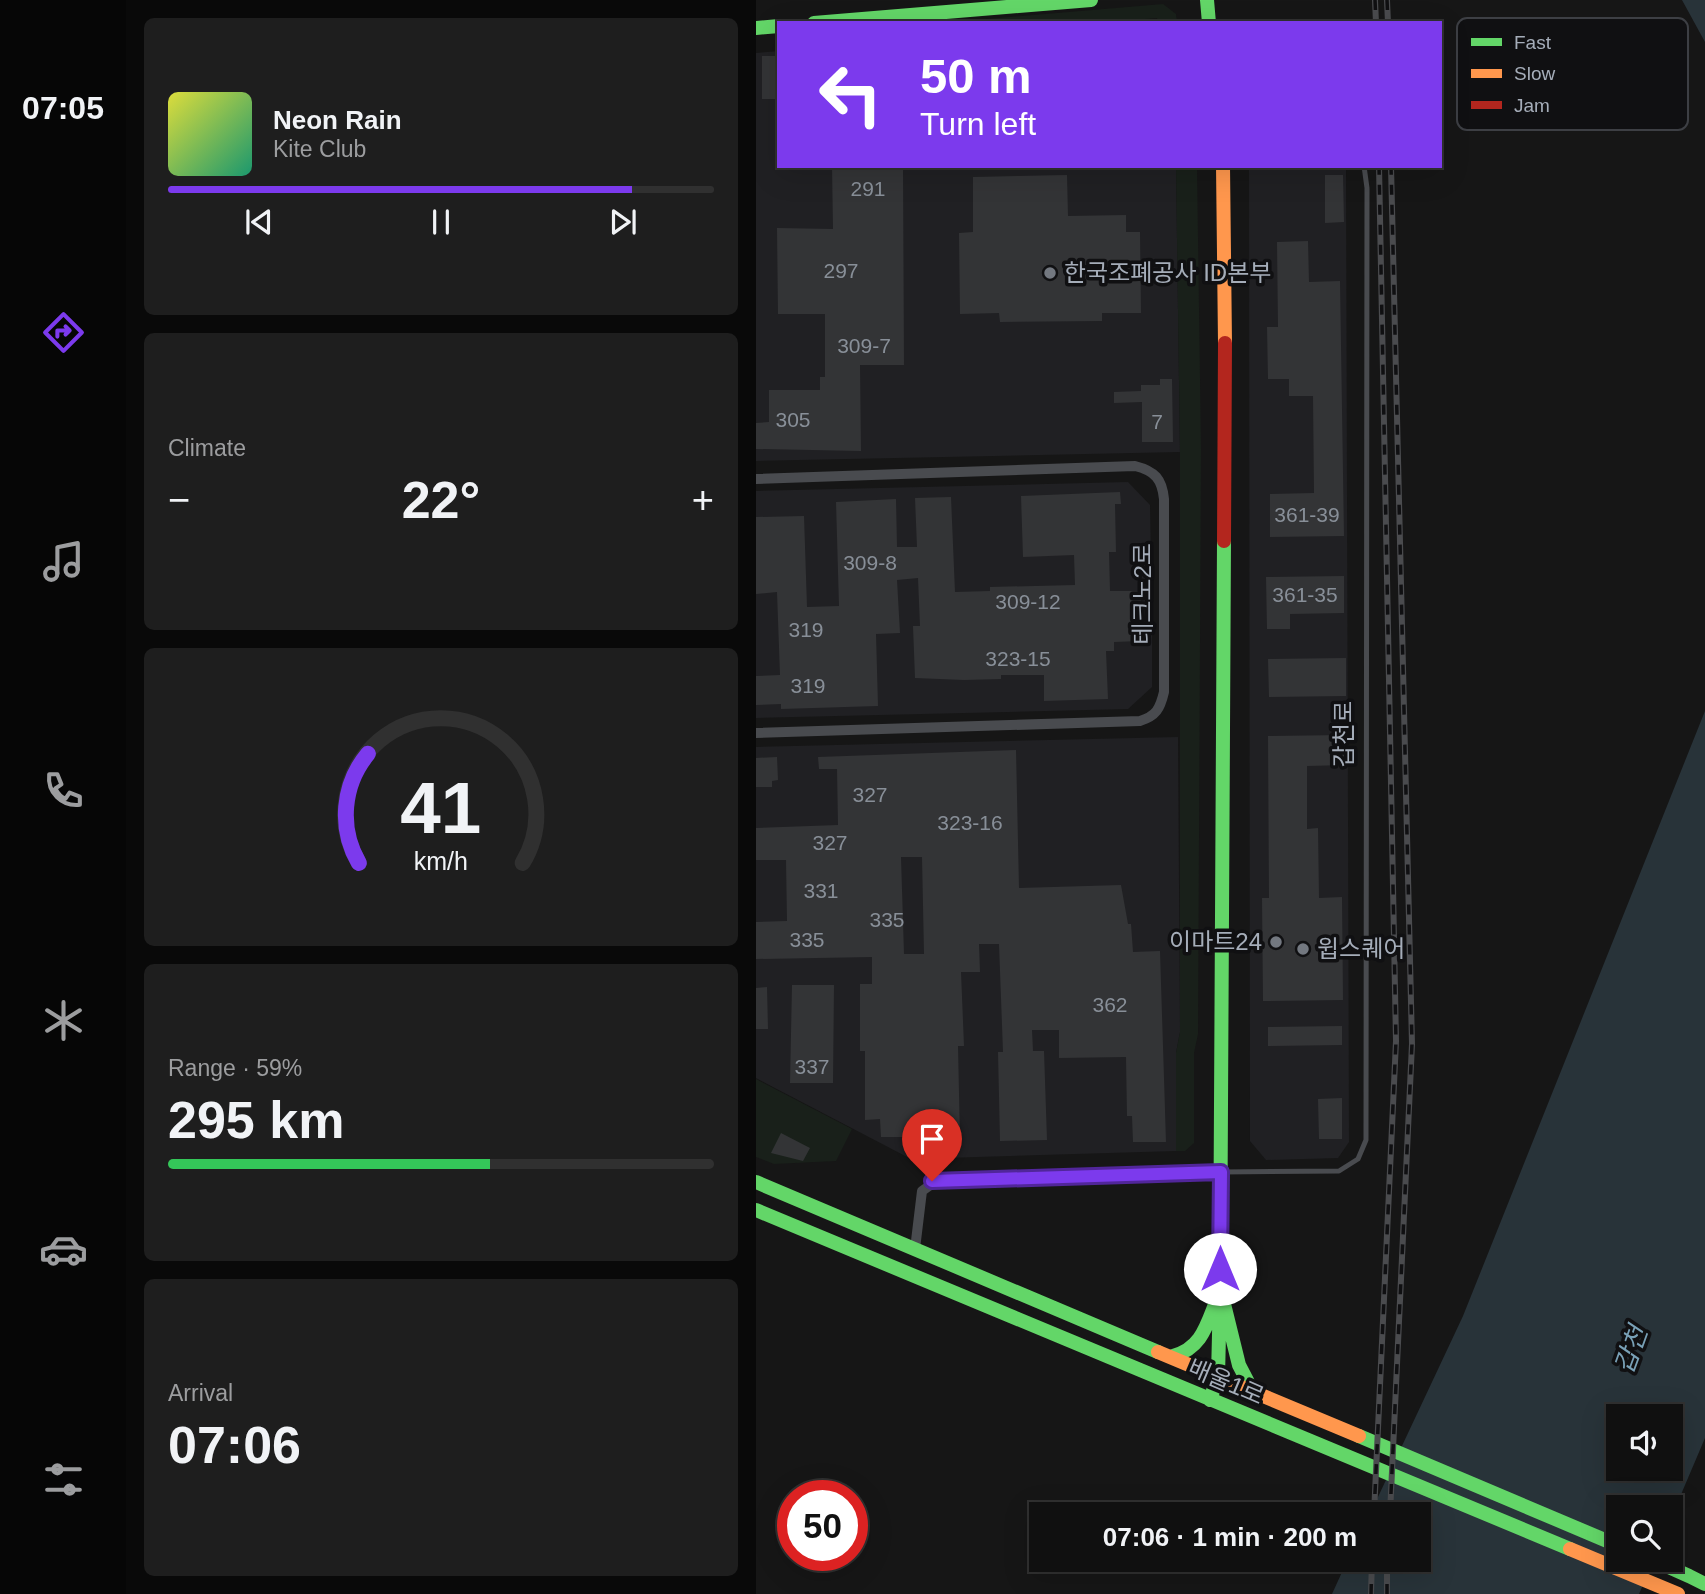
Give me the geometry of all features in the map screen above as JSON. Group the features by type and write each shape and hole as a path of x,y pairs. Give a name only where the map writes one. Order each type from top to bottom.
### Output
{"main road":[{"path":"838,21 1091,0"},
{"path":"1207,0 1209,21"},
{"path":"756,27 777,26"},
{"path":"1210,1400 1218,1376 1220,1293 1226,267 1223,168"},
{"name":"배울1로","path":"756,1182 1606,1540"},
{"name":"배울1로","path":"756,1210 1678,1594"},
{"path":"1171,1356 1189,1353 1201,1342 1220,1293"},
{"path":"1220,1293 1230,1317 1239,1365 1253,1391"},
{"path":"1680,1572 1705,1582"}],"street":[{"name":"테크노2로","path":"756,479 1135,466 1150,470 1158,477 1164,499 1164,692 1161,707 1153,717 1140,722 756,733"},
{"path":"915,1249 922,1191 939,1179 1221,1172"}],"lane":[{"name":"갑천로","path":"1221,1172 1339,1171 1358,1159 1366,1140 1367,188 1364,168"}],"shaded area":[{"path":"1163,4 1176,14 1177,21 1158,21 1157,18 1122,21 963,21"},
{"path":"777,51 777,168 1176,168 1180,452 756,461 756,53"},
{"path":"1176,168 1197,168 1201,449 1198,1034 1194,1053 1194,1143 1185,1151 1176,1151 1176,1053 1180,1032 1180,452"},
{"path":"1346,168 1349,1142 1338,1158 1266,1160 1250,1141 1249,169"},
{"path":"1128,482 1150,505 1152,687 1128,709 756,718 756,491"},
{"path":"1178,737 1180,1032 1176,1053 1176,1151 911,1159 756,1078 756,747"},
{"path":"756,1079 852,1129 836,1161 774,1164 756,1157"}],"water":[{"path":"1682,0 1705,0 1705,42"},
{"name":"갑천","path":"1705,711 1705,1438 1681,1495 1606,1495 1606,1572 1648,1572 1639,1594 1332,1594 1342,1572 1431,1572 1431,1502 1376,1502 1463,1316"}],"building":[{"path":"762,56 777,56 777,99 762,99"},
{"path":"832,168 903,168 904,365 860,365 861,451 756,449 756,423 769,422 769,390 820,390 820,377 825,377 825,314 778,314 777,228 833,229"},
{"name":"한국조폐공사 ID본부","path":"1067,175 1068,216 1126,215 1126,232 1140,232 1141,313 1102,313 1102,321 1000,322 999,313 960,314 959,233 973,232 973,177"},
{"path":"1325,175 1343,175 1344,222 1325,223"},
{"path":"1308,241 1309,282 1340,281 1344,536 1270,537 1270,494 1314,493 1313,396 1289,396 1289,379 1268,379 1267,327 1278,327 1277,242"},
{"path":"1160,379 1172,379 1173,442 1142,442 1142,402 1114,403 1114,392 1141,391 1141,385 1160,385"},
{"path":"1120,492 1121,504 1115,504 1116,552 1109,552 1110,591 1140,591 1142,613 1139,613 1140,641 1114,642 1114,651 1106,651 1108,699 1044,701 1044,675 1001,675 1001,679 964,680 915,678 913,626 920,626 918,578 897,580 900,633 876,634 878,706 781,709 781,704 756,705 756,676 780,675 777,592 756,594 756,517 804,516 807,607 839,606 836,502 896,499 897,547 917,547 915,498 951,497 955,592 990,591 990,587 1075,585 1074,555 1023,557 1021,496"},
{"path":"1344,576 1344,613 1290,614 1290,629 1267,629 1266,577"},
{"path":"1346,658 1346,696 1269,697 1268,659"},
{"path":"1345,735 1346,765 1307,766 1307,829 1318,828 1319,898 1342,897 1343,1000 1263,1001 1262,898 1269,898 1268,736"},
{"path":"1016,750 1019,888 1121,885 1128,924 1131,924 1133,952 1160,951 1166,1142 1133,1142 1132,1116 1127,1116 1126,1057 1059,1058 1059,1030 1032,1030 1033,1051 1044,1051 1047,1140 1000,1141 998,1052 1003,1052 999,944 979,944 980,972 961,972 964,1046 958,1046 960,1140 916,1141 916,1137 881,1137 880,1119 865,1120 865,1051 860,1051 860,984 872,984 872,957 756,959 756,922 787,921 786,860 756,860 756,828 838,825 837,769 819,769 818,757","holes":["901,857 922,857 924,954 904,954"]},
{"path":"777,757 778,780 772,781 772,787 756,787 756,758"},
{"path":"792,985 834,985 833,1083 790,1083"},
{"path":"767,987 768,1029 756,1029 756,988"},
{"path":"1342,1026 1342,1045 1268,1046 1268,1027"},
{"path":"1342,1098 1342,1139 1319,1139 1318,1099"},
{"path":"781,1133 810,1148 803,1161 771,1153"}],"railway":[{"path":"1375,0 1376,21"},
{"path":"1387,0 1388,21"},
{"path":"1375,1502 1396,1041 1379,168"},
{"path":"1391,168 1412,1044 1391,1502"},
{"path":"1371,1594 1372,1572"},
{"path":"1387,1572 1387,1594"}],"traffic: fast":[{"path":"838,21 1091,0"},
{"path":"1207,0 1209,21"},
{"path":"756,28 777,26"},
{"path":"1210,1400 1218,1376 1220,1293 1224,541"},
{"path":"756,1182 1158,1352"},
{"path":"756,1210 1570,1549"},
{"path":"1173,1356 1198,1341 1218,1297"},
{"path":"1223,1300 1239,1365 1252,1390"},
{"path":"1359,1436 1606,1540"},
{"path":"1680,1572 1689,1576"},
{"path":"1689,1576 1705,1584"}],"traffic: slow":[{"path":"1223,168 1225,343"},
{"path":"1158,1352 1359,1436"},
{"path":"1570,1549 1678,1594"}],"traffic: jam":[{"path":"1224,541 1225,343"}],"place":[{"name":"한국조폐공사 ID본부","path":"1050,273"},
{"name":"이마트24","path":"1276,942"},
{"name":"윕스퀘어","path":"1303,949"}],"route":[{"path":"932,1181 1221,1172 1220,1269"}]}
